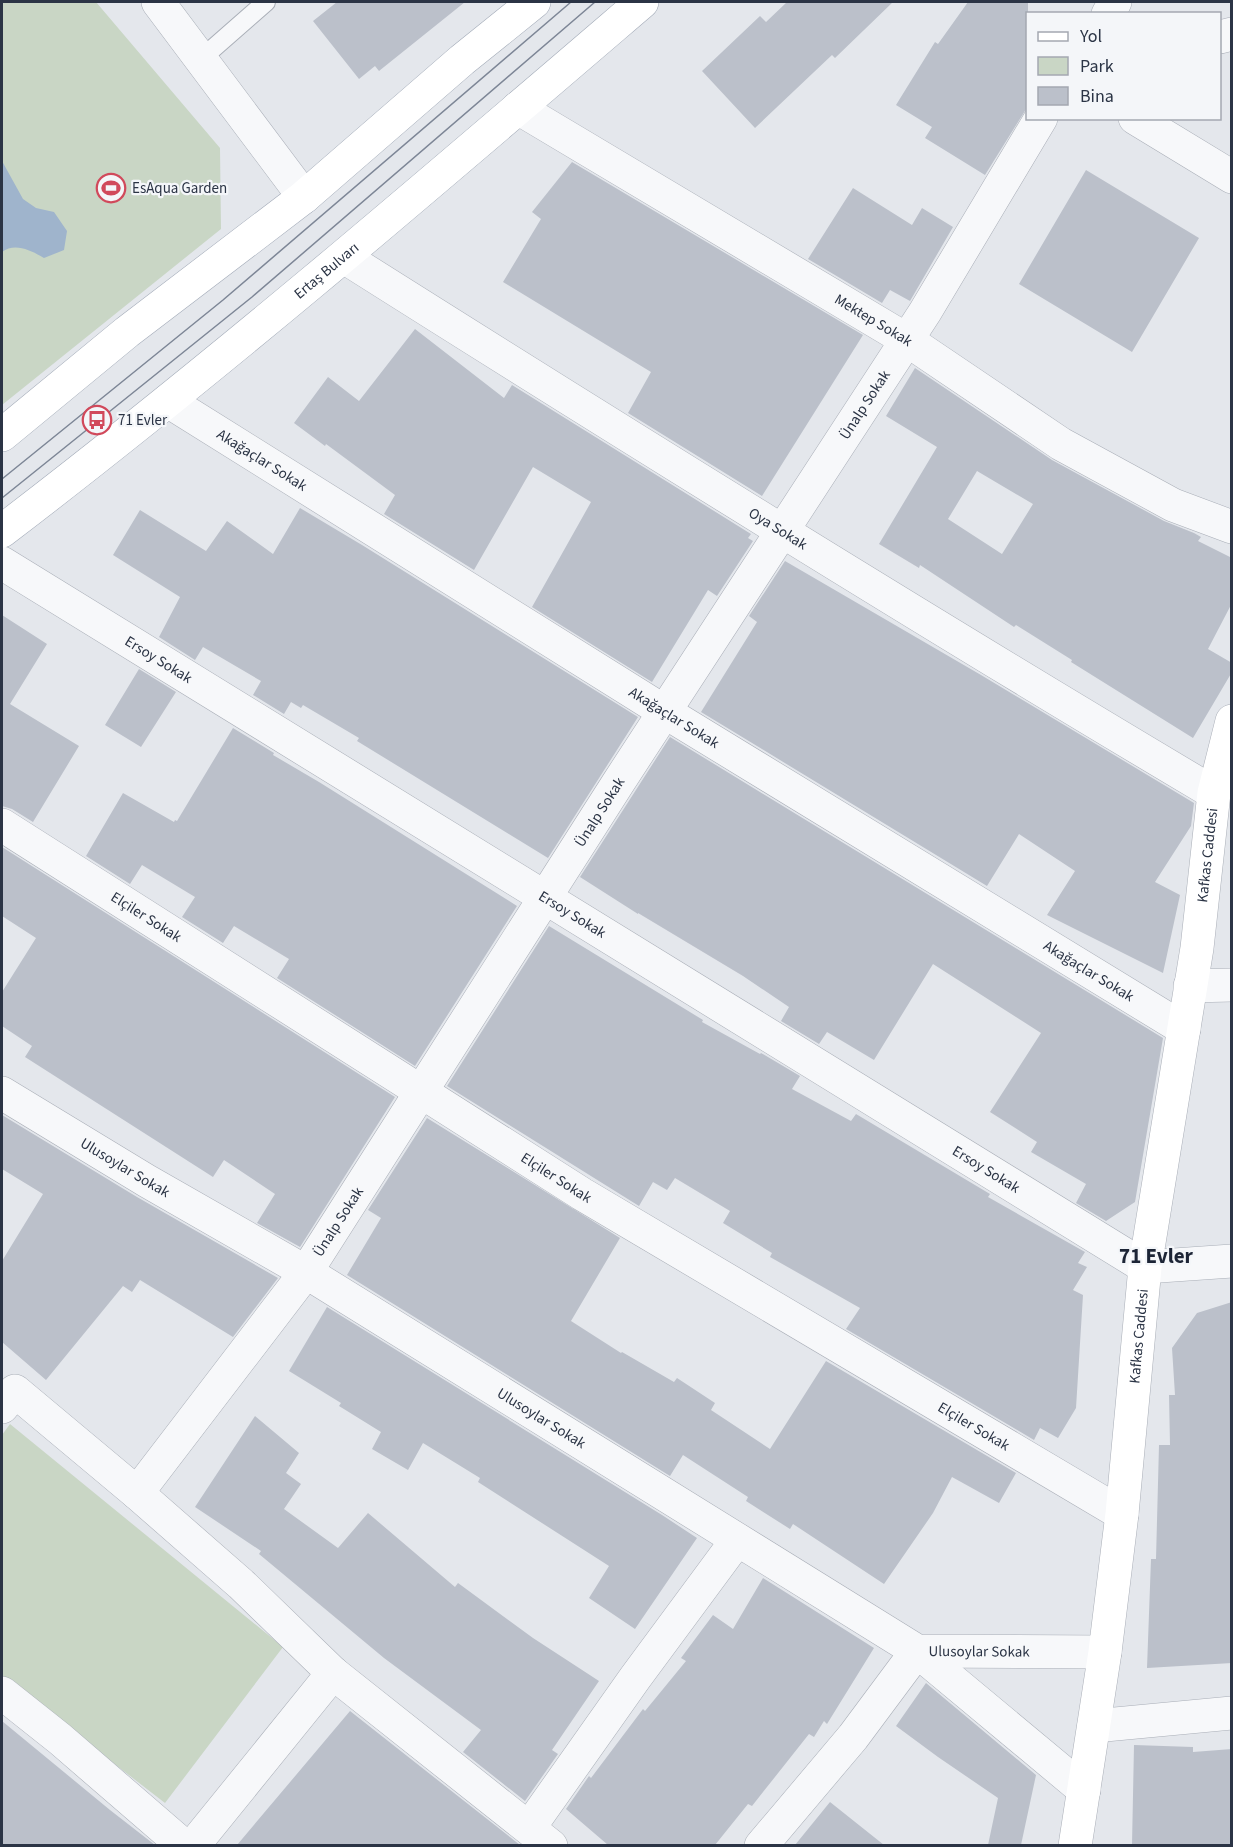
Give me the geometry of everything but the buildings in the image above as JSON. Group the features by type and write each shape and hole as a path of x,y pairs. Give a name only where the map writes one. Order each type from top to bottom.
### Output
{"main road":[{"path":"2,435 127,332 304,197 462,60 534,2"},
{"name":"Ertaş Bulvarı","path":"2,531 105,452 344,257 642,2"},
{"name":"Kafkas Caddesi","path":"1075,1845 1105,1652 1122,1514 1145,1267 1197,948 1214,793 1232,721"}],"street":[{"path":"158,2 304,197"},
{"name":"Mektep Sokak","path":"518,108 907,340 1061,444 1173,505 1232,527"},
{"name":"Ünalp Sokak","path":"137,1493 306,1272 546,896 907,340 1040,120"},
{"path":"1138,120 1232,177"},
{"name":"Oya Sokak","path":"344,257 782,532 1214,793"},
{"name":"Akağaçlar Sokak","path":"168,401 665,712 1184,1029"},
{"name":"Ersoy Sokak","path":"2,563 1145,1267"},
{"name":"Elçiler Sokak","path":"2,825 582,1194 1122,1514"},
{"path":"1190,986 1232,985"},
{"name":"Ulusoylar Sokak","path":"2,1093 147,1181 306,1272 916,1651 1105,1652"},
{"path":"1145,1267 1232,1261"},
{"path":"6,1394 137,1493 241,1584 333,1673 540,1837 635,1678 738,1540"},
{"path":"761,1845 853,1737 916,1651 1084,1790"},
{"path":"193,1845 333,1673"},
{"path":"2,1693 60,1738 184,1845"},
{"path":"1094,1726 1232,1713"}],"lane":[{"path":"201,59 266,2"}],"green space":[{"name":"EsAqua Garden","path":"2,2 96,2 220,148 221,229 2,405"},
{"path":"10,1424 283,1647 165,1803 2,1677 2,1435"}],"water":[{"path":"2,161 23,199 36,208 54,212 67,231 64,250 44,258 29,250 18,248 2,252"}],"tram line":[{"path":"2,479 223,300 571,2"},
{"path":"2,498 252,297 595,2"}],"place":[{"name":"EsAqua Garden","path":"111,188"},
{"name":"71 Evler","path":"97,420"}],"district":[{"name":"71 Evler","path":"1156,1256"}]}
